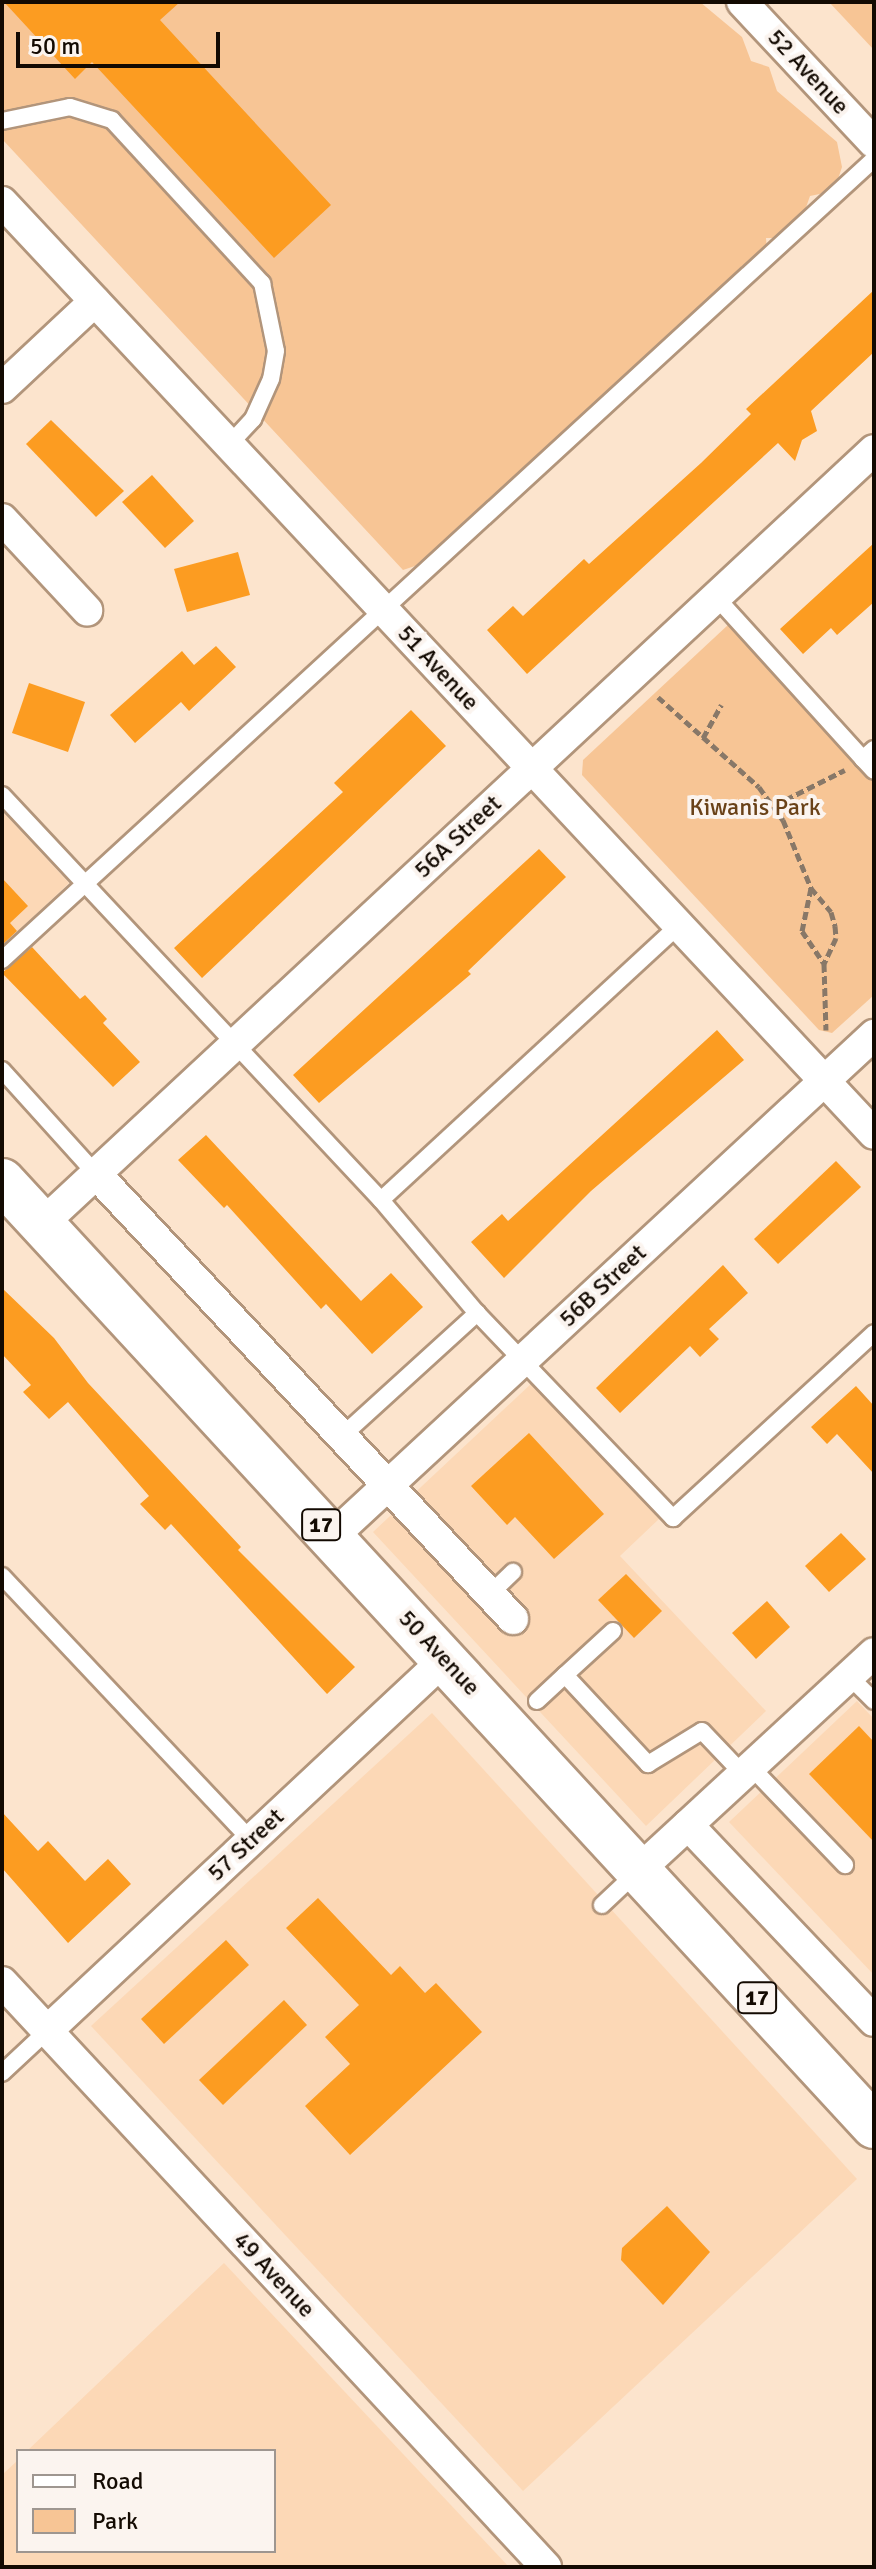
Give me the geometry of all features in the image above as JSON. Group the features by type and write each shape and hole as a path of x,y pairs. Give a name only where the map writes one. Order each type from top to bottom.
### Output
{"main road":[{"name":"50 Avenue","path":"2,1181 874,2126"}],"street":[{"name":"52 Avenue","path":"742,2 874,143"},
{"name":"51 Avenue","path":"2,202 874,1134"},
{"path":"2,388 95,301"},
{"name":"56A Street","path":"42,1224 874,450"},
{"path":"2,519 87,610"},
{"name":"56B Street","path":"332,1537 874,1035"},
{"path":"96,1174 513,1619"},
{"path":"640,1869 874,1653"},
{"name":"57 Street","path":"47,2031 445,1659"},
{"path":"688,1825 874,2021"},
{"name":"49 Avenue","path":"2,1982 546,2567"}],"lane":[{"path":"2,121 70,107 112,120 262,283 276,351 271,379 253,419 229,445"},
{"path":"2,960 874,159"},
{"path":"716,597 870,760"},
{"path":"2,795 381,1200 477,1313 673,1518 874,1333"},
{"path":"381,1200 679,925"},
{"path":"2,1070 96,1174"},
{"path":"342,1436 477,1313"},
{"path":"490,1594 513,1572"},
{"path":"2,1576 251,1840"},
{"path":"537,1701 613,1631"},
{"path":"565,1675 648,1764 702,1731 845,1865"},
{"path":"849,1676 874,1701"},
{"path":"602,1905 640,1869"},
{"path":"2,2073 47,2031"}],"path":[{"path":"658,697 775,805 811,888 831,912 836,938 824,964 826,1030"},
{"path":"703,738 721,705"},
{"path":"775,805 870,760"},
{"path":"811,888 802,931 824,964"}],"shaded area":[{"path":"2,811 69,883 2,946"},
{"path":"533,1382 660,1518 620,1556 766,1711 646,1826 373,1532"},
{"path":"857,1701 874,1719 874,1975 729,1822"},
{"path":"432,1713 857,2179 523,2491 91,2026"},
{"path":"224,2263 509,2567 2,2567 2,2475 16,2462 16,2553 276,2553 276,2449 29,2449"}],"green space":[{"path":"2,2 700,2 742,37 751,61 769,67 777,91 837,142 842,167 834,191 810,196 803,216 777,238 766,238 767,251 474,523 450,536 442,557 403,570 2,139"},
{"path":"829,2 874,2 874,50"},
{"name":"Kiwanis Park","path":"729,624 874,782 874,995 832,1033 819,1030 582,775 583,760"}],"building":[{"path":"4,2 180,2 160,20 331,205 274,258 92,62 75,79"},
{"path":"874,290 874,352 811,411 817,431 802,440 795,461 778,443 527,674 487,630 513,606 523,616 584,559 589,564 701,463 751,414 746,409"},
{"path":"51,420 124,491 96,517 26,444"},
{"path":"152,475 194,521 165,548 122,502"},
{"path":"874,543 874,602 837,635 831,628 803,654 780,629"},
{"path":"238,552 250,595 187,612 174,569"},
{"path":"216,646 236,667 189,711 181,702 135,743 110,715 182,651 194,665"},
{"path":"29,683 85,702 68,752 12,733"},
{"path":"411,710 446,746 202,978 174,948 343,792 334,783"},
{"path":"539,849 566,877 468,971 471,974 319,1103 293,1075"},
{"path":"2,878 28,906 10,923 17,931 2,945"},
{"path":"32,947 80,999 85,995 107,1019 103,1023 140,1062 113,1087 2,973"},
{"path":"717,1030 744,1060 591,1191 504,1278 471,1242 502,1214 508,1221"},
{"path":"206,1135 361,1301 391,1273 423,1307 372,1354 326,1304 321,1309 227,1205 224,1208 178,1160"},
{"path":"836,1161 861,1187 778,1264 754,1239"},
{"path":"723,1265 748,1293 709,1329 719,1339 700,1357 690,1346 620,1413 596,1388"},
{"path":"2,1288 54,1338 88,1383 241,1547 238,1550 355,1667 327,1694 171,1524 165,1530 140,1504 149,1496 68,1402 49,1419 23,1392 31,1385 2,1354"},
{"path":"856,1386 874,1406 874,1474 837,1434 827,1444 811,1427"},
{"path":"529,1433 604,1514 554,1559 515,1517 507,1525 471,1486"},
{"path":"841,1533 866,1559 829,1592 805,1566"},
{"path":"626,1574 662,1611 634,1638 598,1600"},
{"path":"767,1601 790,1627 756,1659 732,1633"},
{"path":"859,1726 874,1742 874,1842 809,1774"},
{"path":"2,1812 38,1851 48,1841 85,1881 108,1859 131,1884 68,1943 2,1868"},
{"path":"318,1898 391,1975 400,1966 425,1993 436,1983 482,2032 350,2155 305,2106 350,2064 325,2037 359,2005 286,1928"},
{"path":"226,1940 249,1965 164,2044 141,2019"},
{"path":"284,2000 307,2025 223,2105 199,2080"},
{"path":"667,2206 710,2252 663,2305 621,2260 622,2248"}]}
